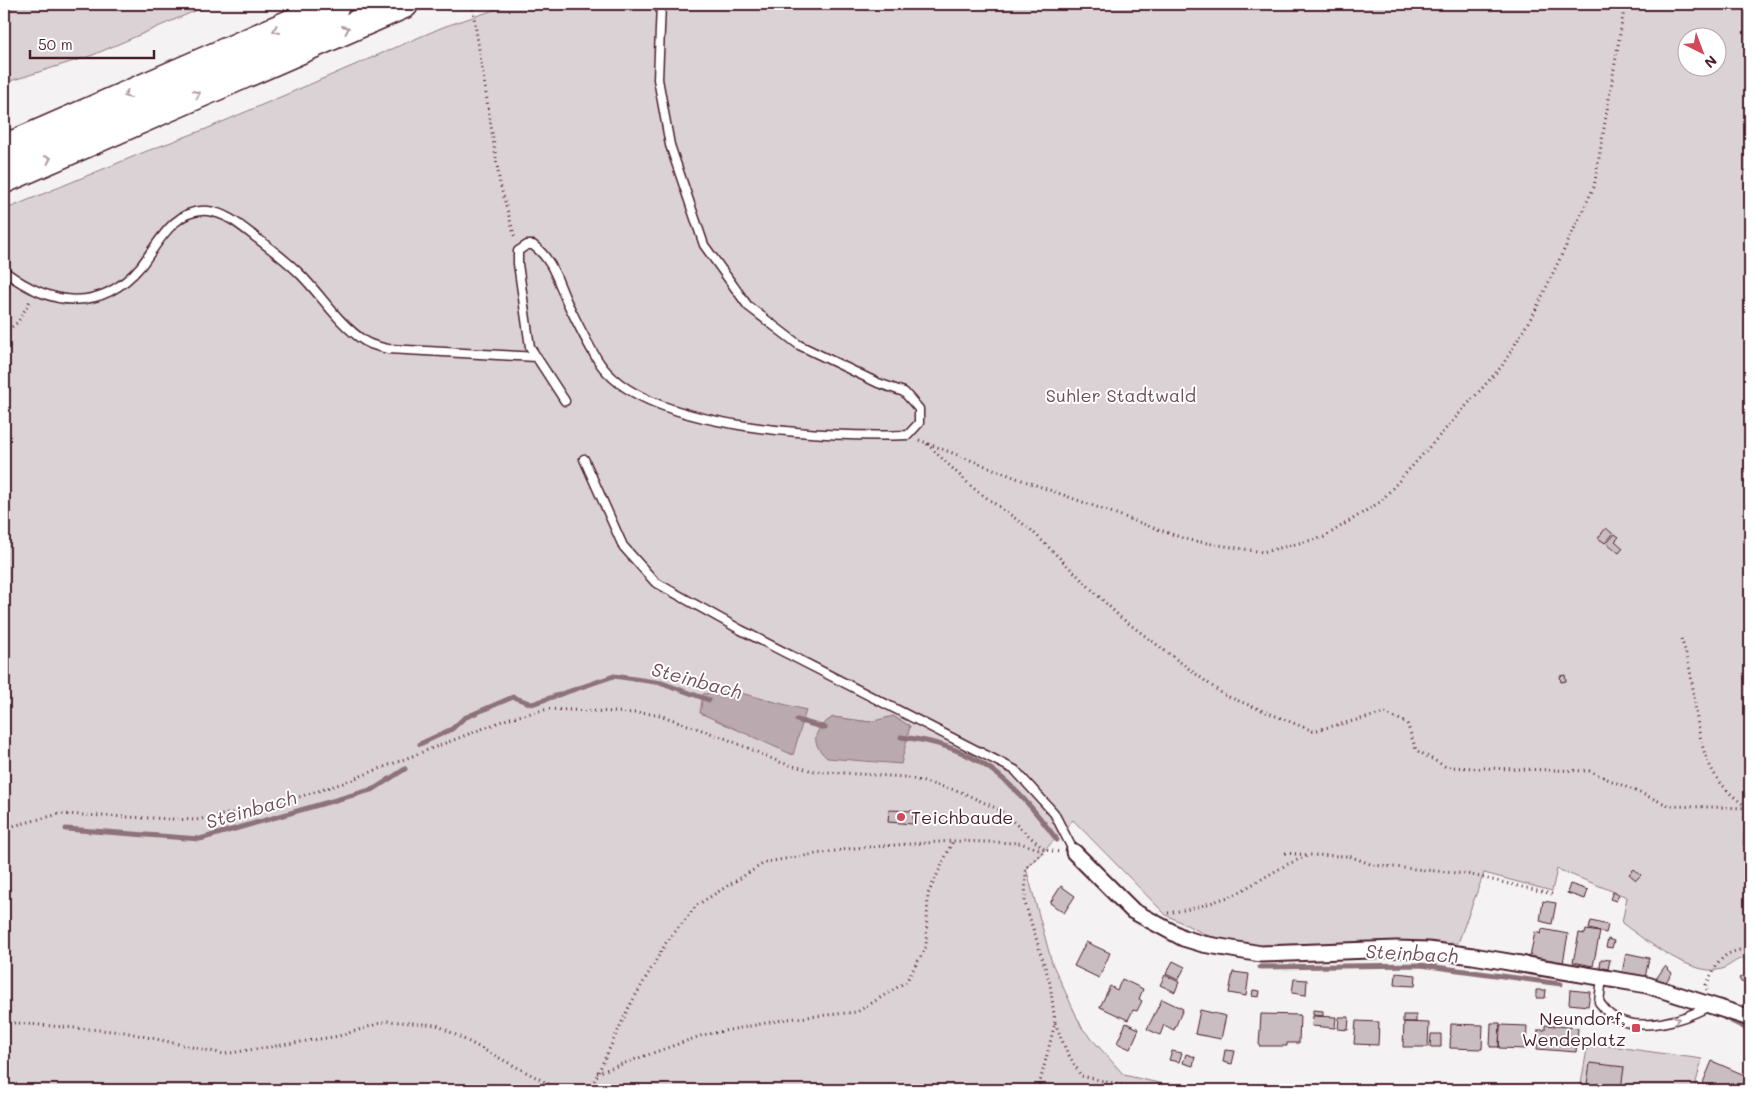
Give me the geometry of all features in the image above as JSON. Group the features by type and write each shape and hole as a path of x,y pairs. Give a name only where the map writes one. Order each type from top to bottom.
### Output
{"highway":[{"path":"4,149 336,4"},
{"path":"4,179 404,4"}],"street":[{"path":"1074,852 1133,911 1183,938 1216,947 1261,954 1428,950 1647,985 1750,1018"}],"lane":[{"path":"566,401 530,347 518,264 518,251 522,247 533,244 551,262 568,302 600,364 622,385 650,400 726,422 773,430 853,436 908,435 919,423 919,408 904,392 878,383 799,345 748,306 704,245 670,145 658,79 661,4"},
{"path":"4,271 34,290 55,297 75,300 97,298 119,286 133,273 177,220 191,213 207,211 225,215 272,250 300,274 346,327 365,342 388,349 537,357"},
{"path":"584,459 623,546 655,582 741,630 1015,770 1054,813 1074,852"},
{"path":"1602,978 1599,1002 1611,1016 1624,1022 1655,1024 1691,1016 1711,1005"}],"path":[{"path":"472,4 500,184 515,236 518,264"},
{"path":"908,435 1188,540 1263,552 1324,537 1380,502 1502,366 1535,311 1594,187 1625,4"},
{"path":"4,333 18,322 29,306 34,290"},
{"path":"925,442 973,488 1030,529 1120,617 1224,695 1313,731 1385,713 1407,723 1416,750 1446,767 1589,771 1670,806 1749,808"},
{"path":"1681,639 1688,665 1702,750 1712,771 1732,796 1749,808"},
{"path":"4,824 14,826 59,814 196,820 274,806 343,782 510,718 548,709 657,714 727,738 782,762 813,771 905,777 959,791 1000,810 1045,850"},
{"path":"590,1090 629,1007 666,943 697,905 766,862 854,848 953,841 1020,843 1045,850 1074,852"},
{"path":"597,1073 703,1035 787,1019 858,1012 906,982 926,947 928,894 953,841"},
{"path":"1045,850 1026,868 1024,902 1050,982 1055,1023 1066,1050 1081,1076 1145,1090"},
{"path":"1284,853 1349,856 1373,865 1467,874 1552,894"},
{"path":"1142,917 1195,908 1234,895 1309,854"},
{"path":"1711,1005 1706,985 1717,962 1734,949 1750,949"},
{"path":"4,1022 124,1032 224,1054 339,1036 387,1022 437,1025 560,1090"},
{"path":"1038,1090 1055,1023"}],"green space":[{"path":"4,4 211,4 93,55 4,83"},
{"name":"Suhler Stadtwald","path":"512,4 1750,4 1750,822 1744,822 1743,845 1750,846 1750,957 1738,960 1722,969 1711,970 1684,963 1656,947 1622,923 1627,897 1557,869 1552,891 1484,873 1458,943 1279,949 1213,938 1166,915 1073,820 1026,868 1052,963 1082,1028 1124,1075 1189,1090 4,1090 4,210 147,151 206,129 443,27","holes":["833,717 870,722 819,727"]},
{"path":"1588,1043 1702,1059 1694,1090 1580,1090"}],"shaded area":[{"path":"733,691 806,710 793,755 700,713 703,694"},
{"path":"893,716 910,726 901,764 827,758 817,746 816,736 818,731 833,717 870,722"}],"building":[{"path":"1606,528 1613,534 1605,543 1598,538"},
{"path":"1615,534 1619,537 1615,541 1623,548 1619,553 1607,543"},
{"path":"1565,675 1566,681 1561,682 1560,676"},
{"name":"Teichbaude","path":"889,810 913,811 913,824 888,822"},
{"path":"1634,869 1641,875 1636,880 1629,874"},
{"path":"1570,884 1588,890 1585,899 1567,893"},
{"path":"1061,886 1075,896 1064,913 1050,903"},
{"path":"1613,892 1619,895 1616,901 1610,899"},
{"path":"1543,901 1556,903 1552,924 1540,921"},
{"path":"1591,921 1608,925 1606,933 1589,929"},
{"path":"1542,929 1568,934 1563,963 1530,957 1535,932 1541,934"},
{"path":"1586,930 1600,932 1593,966 1573,962 1579,933 1585,934"},
{"path":"1608,939 1614,941 1612,948 1606,947"},
{"path":"1086,942 1110,953 1099,978 1074,966"},
{"path":"1626,953 1649,958 1645,978 1622,973"},
{"path":"1601,959 1610,960 1608,969 1600,967"},
{"path":"1173,961 1185,967 1178,980 1166,974"},
{"path":"1665,966 1672,973 1666,982 1656,979"},
{"path":"1233,972 1249,974 1246,996 1229,993"},
{"path":"1396,973 1416,975 1415,986 1395,985"},
{"path":"1165,975 1179,982 1175,992 1160,985"},
{"path":"1746,975 1748,979 1746,983 1741,982 1739,978"},
{"path":"1122,979 1143,989 1139,999 1142,1001 1137,1011 1133,1010 1128,1020 1100,1007 1110,986 1117,990"},
{"path":"1294,979 1307,980 1306,995 1292,993"},
{"path":"1253,990 1260,991 1259,997 1252,996"},
{"path":"1536,990 1546,990 1545,998 1536,998"},
{"path":"1570,990 1590,992 1588,1006 1569,1004"},
{"path":"1162,999 1183,1009 1174,1030 1164,1025 1160,1035 1147,1029"},
{"path":"1200,1010 1226,1016 1221,1039 1195,1034"},
{"path":"1313,1010 1323,1011 1323,1016 1313,1015"},
{"path":"1261,1014 1300,1015 1299,1043 1287,1043 1287,1046 1259,1046"},
{"path":"1403,1015 1416,1015 1416,1022 1403,1022"},
{"path":"1313,1016 1336,1017 1335,1028 1312,1026"},
{"path":"1339,1017 1349,1017 1348,1030 1338,1029"},
{"path":"1356,1021 1379,1022 1378,1045 1354,1044"},
{"path":"1404,1022 1429,1023 1428,1047 1403,1047"},
{"path":"1126,1023 1139,1029 1130,1049 1117,1043"},
{"path":"1491,1023 1500,1023 1499,1047 1490,1047"},
{"path":"1451,1024 1483,1025 1482,1049 1450,1048"},
{"path":"1500,1025 1527,1026 1526,1049 1499,1048"},
{"path":"1545,1025 1578,1028 1576,1052 1537,1049 1538,1030 1545,1030"},
{"path":"1431,1034 1441,1034 1441,1047 1430,1047"},
{"path":"1225,1050 1235,1051 1232,1064 1223,1062"},
{"path":"1172,1051 1182,1053 1179,1062 1169,1060"},
{"path":"1186,1054 1195,1057 1193,1066 1183,1063"},
{"path":"1712,1061 1749,1077 1743,1090 1714,1090 1702,1085"},
{"path":"1590,1063 1624,1067 1621,1089 1587,1084"}],"waterway":[{"name":"Steinbach","path":"420,744 452,729 464,718 513,697 532,704 614,676 662,683 709,700"},
{"path":"797,720 825,728"},
{"name":"Steinbach","path":"901,737 928,741 951,748 991,769 1025,800 1057,840"},
{"name":"Steinbach","path":"66,829 200,839 374,789 405,769"},
{"name":"Steinbach","path":"1260,967 1421,965 1561,984"},
{"name":"Steinbach","path":"1725,1018 1750,1030"}],"place":[{"name":"Teichbaude","path":"901,817"},
{"name":"Neundorf, Wendeplatz","path":"1636,1028"}]}
